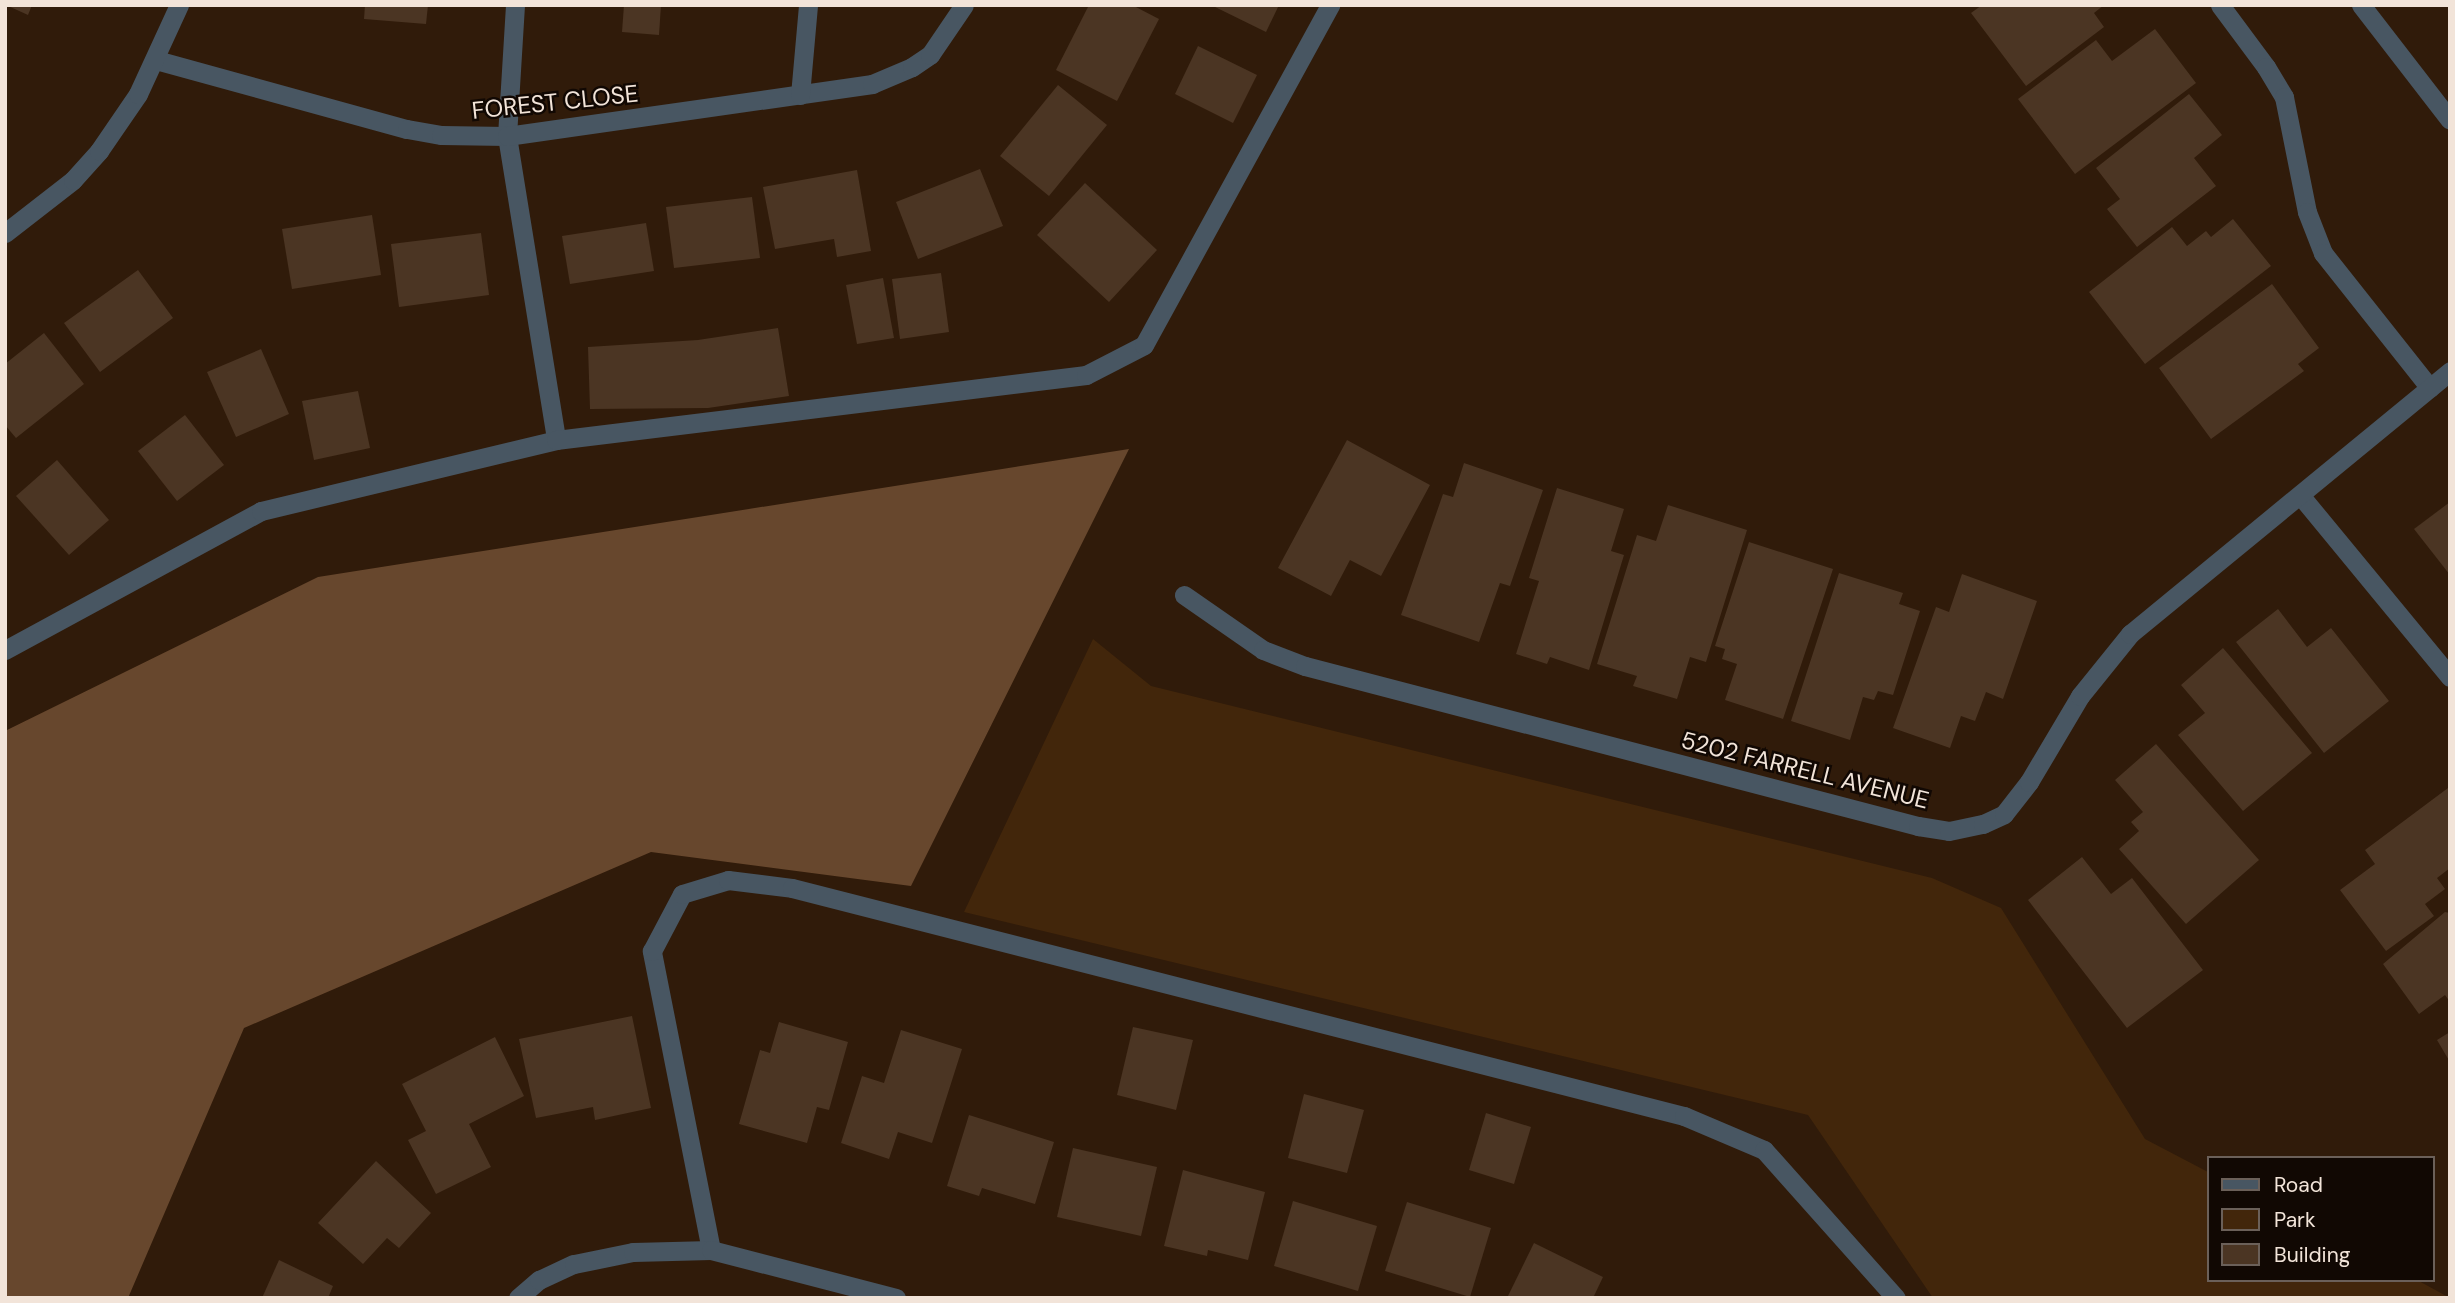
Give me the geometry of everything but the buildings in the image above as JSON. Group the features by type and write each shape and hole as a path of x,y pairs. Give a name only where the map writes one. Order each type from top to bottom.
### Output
{"street":[{"path":"5,233 73,180 99,151 138,94 156,60 179,5"},
{"path":"515,5 507,136 556,440"},
{"path":"800,95 808,5"},
{"name":"FOREST CLOSE","path":"156,60 407,129 466,137 507,136 872,84 912,67 937,47 964,5"},
{"path":"5,650 261,511 556,440 1086,375 1144,345 1330,5"},
{"path":"2220,5 2266,67 2284,97 2307,212 2323,253 2430,388"},
{"path":"2361,5 2450,120"},
{"name":"5202 FARRELL AVENUE","path":"1184,596 1264,650 1305,666 1919,826 1949,831 1983,824 2004,814 2029,782 2080,696 2130,634 2450,372"},
{"path":"2300,495 2450,677"},
{"path":"711,1250 652,951 682,894 728,880 792,888 1684,1116 1763,1150 1896,1298"},
{"path":"518,1298 539,1280 574,1264 633,1252 711,1250 897,1298"}],"green space":[{"path":"1093,639 1151,686 1932,878 2001,908 2145,1139 2206,1171 2206,1282 2421,1282 2450,1298 1933,1298 1808,1115 964,912"}],"shaded area":[{"path":"1129,449 911,886 651,852 244,1028 128,1298 5,1298 5,731 318,577"}]}
